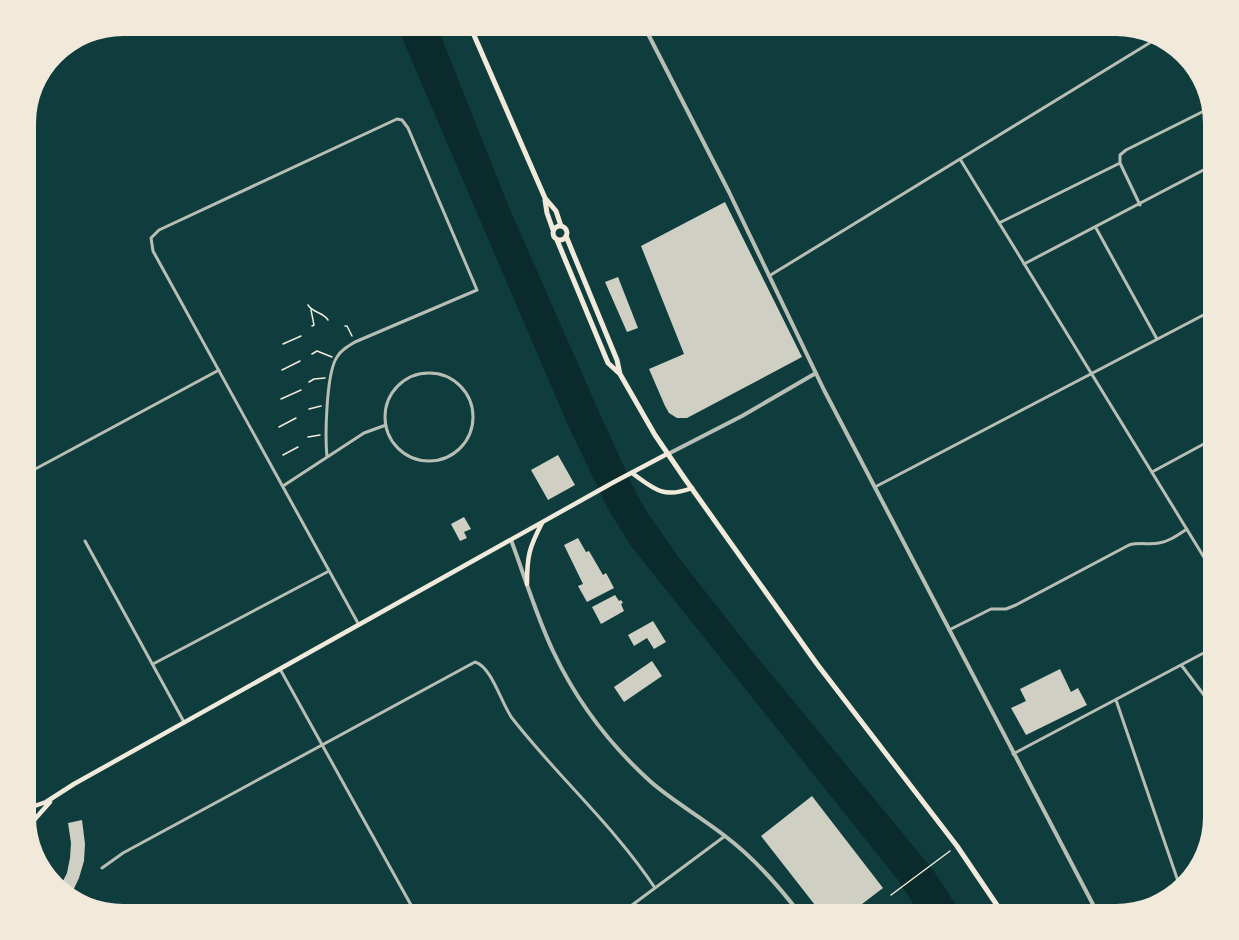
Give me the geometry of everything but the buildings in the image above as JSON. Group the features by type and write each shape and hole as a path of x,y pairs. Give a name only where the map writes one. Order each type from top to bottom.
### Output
{"main road":[{"path":"474,36 545,198 553,235 608,363 620,374 667,454 817,664 957,846 996,904"},
{"path":"545,198 556,211 561,226 567,230 566,236 617,360 620,374"},
{"path":"553,230 561,226"},
{"path":"557,240 566,236"},
{"path":"36,805 46,802 184,722 667,454"},
{"path":"632,472 659,492 680,493 692,488"},
{"path":"527,584 527,560 530,546 542,523"},
{"path":"36,818 56,795"}],"street":[{"path":"649,36 770,276 816,373 1092,904"},
{"path":"770,276 1149,43"},
{"path":"1140,205 1120,163 1120,155 1202,112"},
{"path":"327,457 329,378 335,358 355,342 477,290 408,128 402,120 392,120 159,230 151,238 153,251 359,625"},
{"path":"960,159 1203,554"},
{"path":"999,223 1120,163"},
{"path":"1024,264 1203,171"},
{"path":"1096,227 1157,339"},
{"path":"875,488 1203,316"},
{"path":"36,469 219,370"},
{"path":"430,373 451,379 462,388 472,407 471,429 465,442 455,452 435,460 420,460 401,450 391,440 386,425 387,404 393,391 403,381 416,375 430,373"},
{"path":"667,454 741,416 816,373"},
{"path":"283,486 364,434 386,425"},
{"path":"1152,472 1203,445"},
{"path":"949,630 991,609 1006,609 1016,605 1129,546 1141,542 1162,543 1187,529"},
{"path":"511,540 559,663 582,702 604,731 634,766 652,782 725,836 762,869 791,904"},
{"path":"85,541 184,722"},
{"path":"153,665 329,571"},
{"path":"1013,754 1203,654"},
{"path":"102,868 123,853 475,662 485,668 500,699 536,749 635,857 656,888"},
{"path":"1182,665 1203,693"},
{"path":"280,669 410,904"},
{"path":"1116,700 1177,879"},
{"path":"635,904 725,836"}],"path":[{"path":"308,305 314,325 312,326"},
{"path":"310,309 325,316 328,320"},
{"path":"345,326 355,342"},
{"path":"283,344 301,336"},
{"path":"312,354 317,351 335,358"},
{"path":"282,369 300,361"},
{"path":"309,382 314,379 329,378"},
{"path":"280,399 301,390"},
{"path":"309,409 328,406"},
{"path":"279,427 296,418"},
{"path":"308,437 327,435"},
{"path":"283,455 298,447"},
{"path":"891,896 950,851"}],"water":[{"path":"401,36 441,36 508,205 603,421 638,497 649,515 679,558 752,651 933,870 955,904 914,904 898,880 631,546 608,509 567,423"}]}
